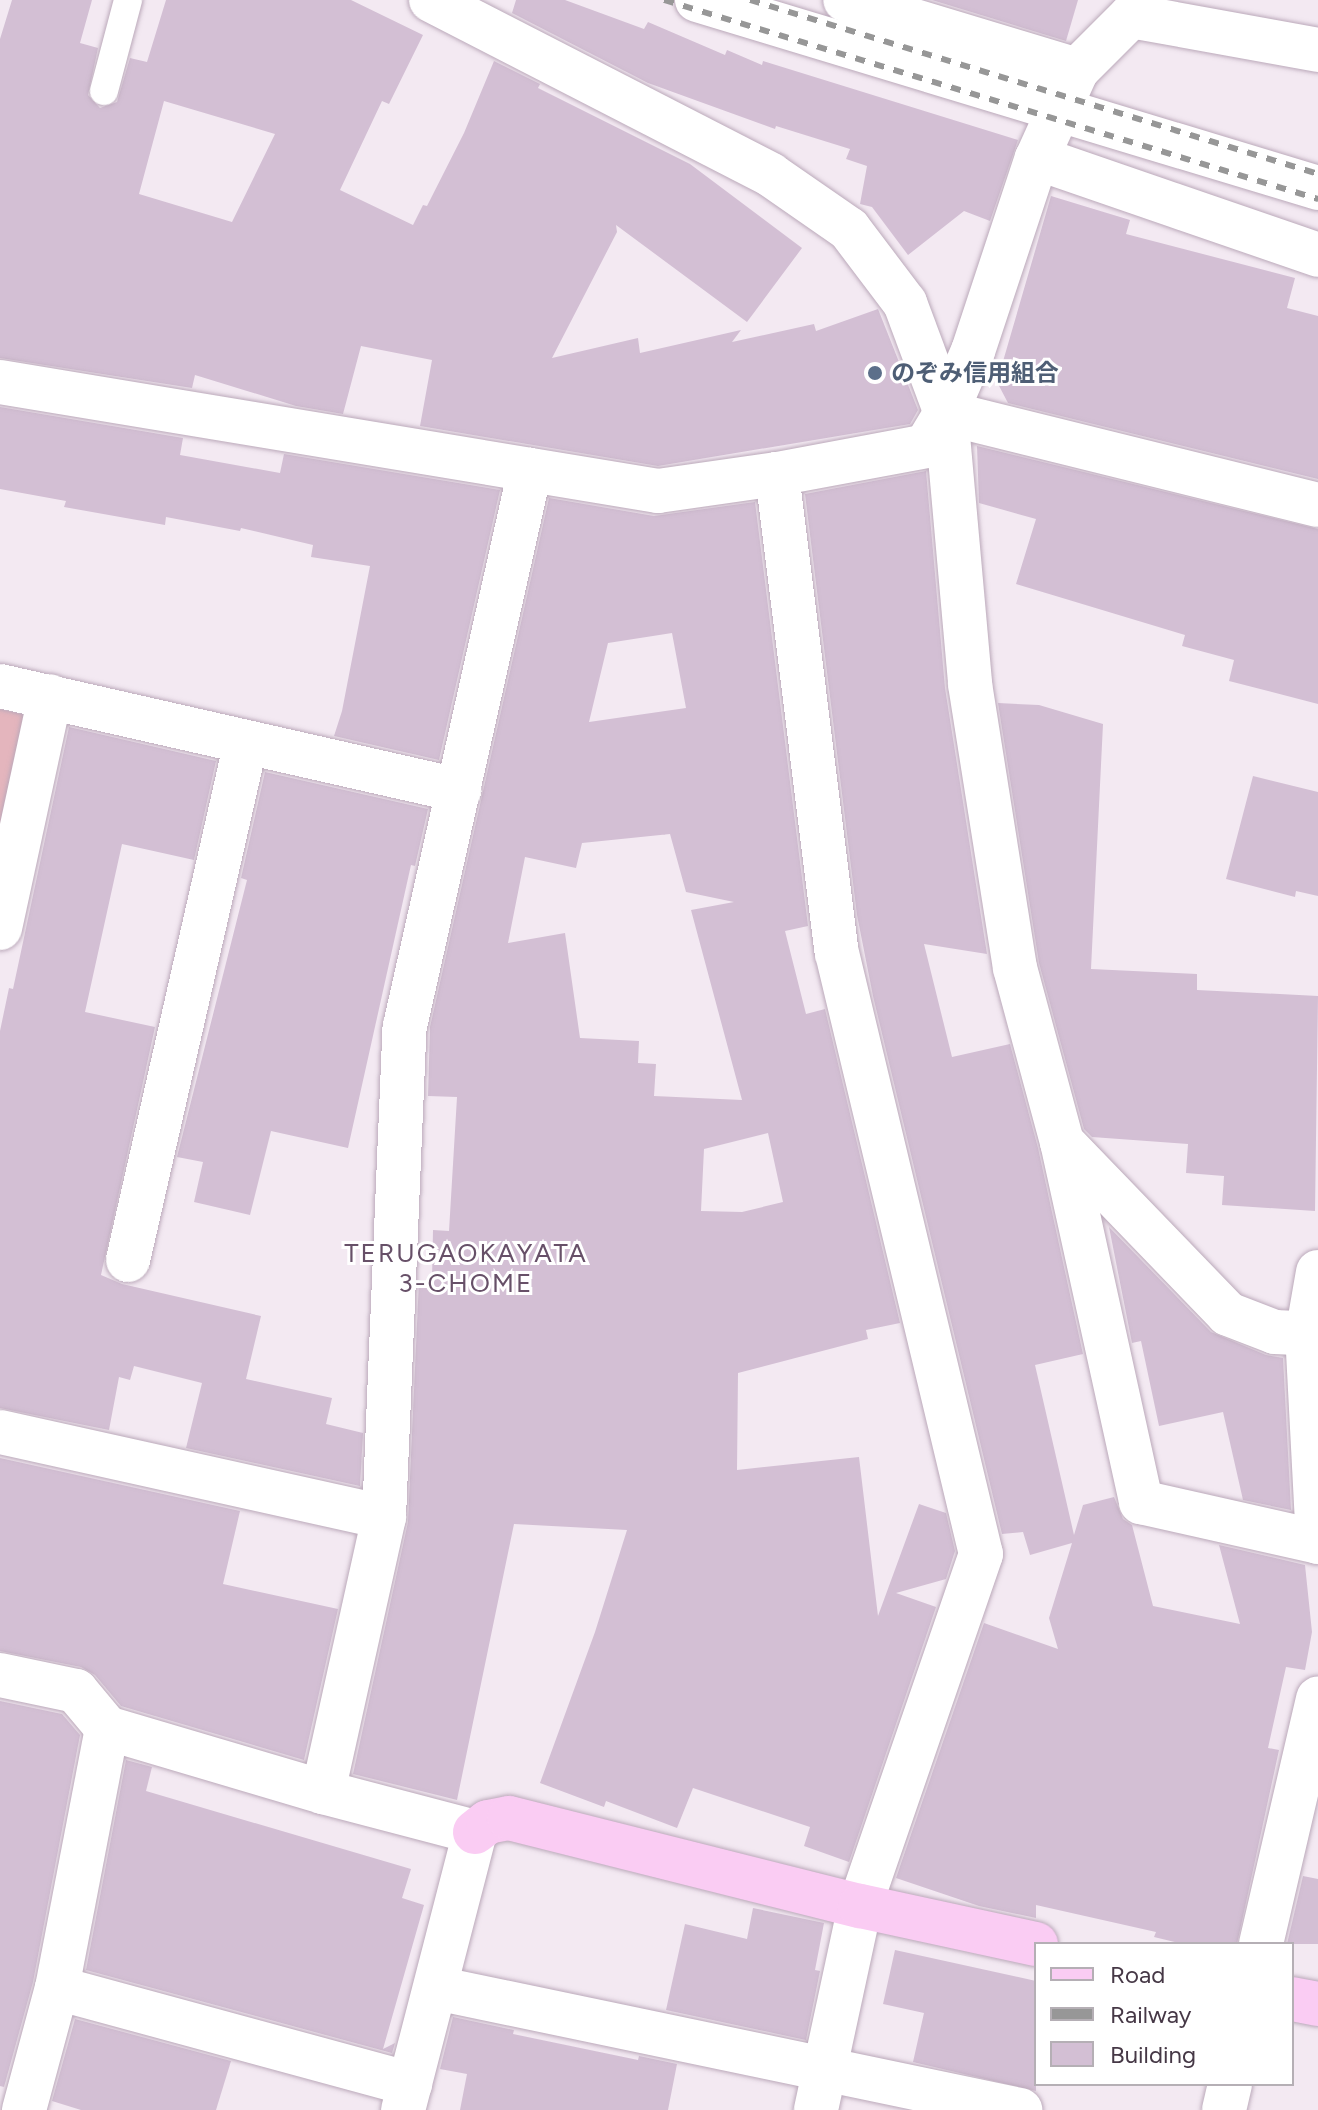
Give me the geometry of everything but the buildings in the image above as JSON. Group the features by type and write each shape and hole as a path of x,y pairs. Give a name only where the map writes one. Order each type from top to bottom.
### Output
{"street":[{"path":"431,0 771,175 849,229 905,303 946,413 970,684 1015,968 1062,1142 1141,1502 1318,1542 1312,1334 1318,1272"},
{"path":"697,0 1318,188"},
{"path":"845,0 1077,70"},
{"path":"0,382 658,491 777,474 926,446 946,413 973,351 1037,158 1058,110 1077,70 1133,8 1318,50"},
{"path":"1037,158 1318,255"},
{"path":"946,413 1318,505"},
{"path":"323,1792 384,1517 405,1026 530,470"},
{"path":"777,474 837,953 981,1554 860,1906 820,2089"},
{"path":"0,686 459,790"},
{"path":"0,928 50,696"},
{"path":"128,1260 246,742"},
{"path":"1062,1142 1228,1314 1275,1332 1312,1334"},
{"path":"0,1432 384,1517"},
{"path":"0,1675 76,1691 107,1728 323,1792 475,1832"},
{"path":"1261,1942 1318,1699"},
{"path":"24,2110 57,1988 107,1728"},
{"path":"57,1988 406,2097 475,1832 488,1822 509,1818 860,1906 1034,1944"},
{"path":"436,1988 820,2089 1020,2110"},
{"path":"1294,1999 1318,2004"},
{"path":"1224,2110 1230,2086"}],"lane":[{"path":"104,91 128,0"}],"shaded area":[{"path":"0,709 31,716 0,836"}],"railway":[{"path":"664,0 1318,199"},
{"path":"750,0 1318,174"}],"place":[{"name":"のぞみ信用組合","path":"875,373"}],"district":[{"name":"TERUGAOKAYATA 3-CHOME","path":"466,1269"}]}
